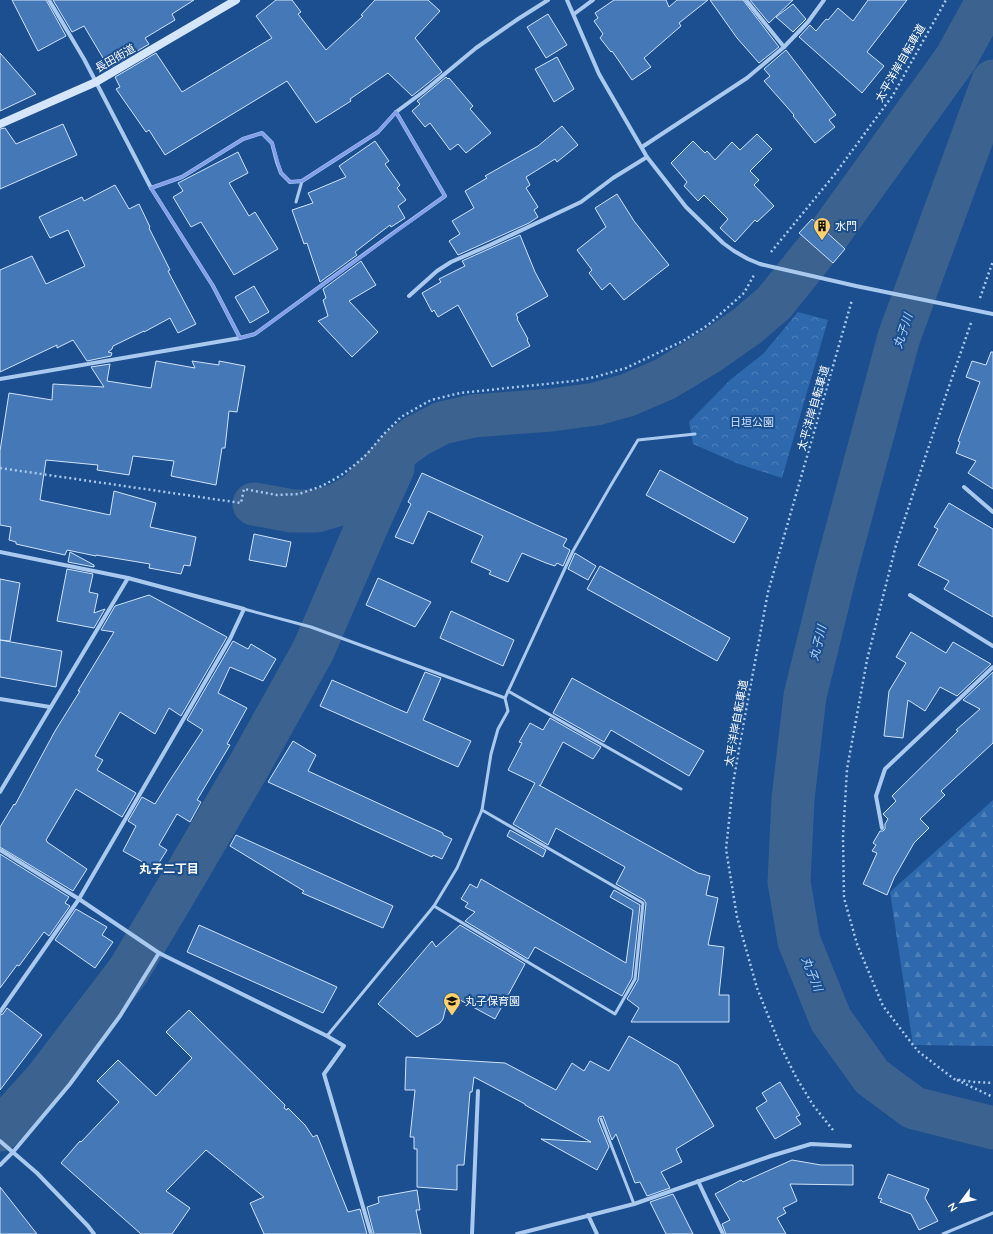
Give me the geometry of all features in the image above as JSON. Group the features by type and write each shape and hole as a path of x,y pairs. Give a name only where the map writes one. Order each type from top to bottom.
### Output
{"main road":[{"name":"長田街道","path":"0,124 96,82 236,0"}],"street":[{"path":"49,0 96,82 151,188 213,286 240,338"},
{"path":"151,188 182,177 243,139 262,133 272,143 277,162 282,173 290,182 302,181 378,132 396,112 423,92 476,48 548,0"},
{"path":"567,0 599,74 648,157 686,207 734,252 760,264 865,288 993,314"},
{"path":"574,14 593,0"},
{"path":"746,0 784,47"},
{"path":"642,147 747,78 784,47 808,22 824,0"},
{"path":"0,379 240,338 255,334 445,196 396,112"},
{"path":"409,296 437,271 451,262 581,202 613,178 648,157"},
{"path":"964,487 993,512"},
{"path":"0,552 128,578 244,608 230,639 79,899 0,1012"},
{"path":"0,792 128,578"},
{"path":"910,595 993,646"},
{"path":"882,828 876,796 885,769 993,667"},
{"path":"0,699 50,707"},
{"path":"0,850 79,899 159,954 327,1036 344,1046 324,1074 371,1234"},
{"path":"0,1165 13,1152 70,1084 120,1016 159,954"},
{"path":"472,1234 478,1091"},
{"path":"0,1141 37,1173 94,1234"},
{"path":"517,1234 634,1204 771,1156 811,1144 850,1146"},
{"path":"698,1181 723,1234"},
{"path":"588,1215 597,1234"}],"lane":[{"path":"296,202 302,181"},
{"path":"327,1036 434,906 457,868 482,810 491,754 498,730 508,711 505,698 573,551 638,440 695,434"},
{"path":"244,608 311,627 505,698"},
{"path":"508,691 681,789"},
{"path":"434,906 615,1014 635,979 643,903 482,810"},
{"path":"601,1119 634,1204"},
{"path":"943,1234 993,1213"}],"path":[{"name":"太平洋岸自転車道","path":"0,468 241,503 244,489 277,495 299,494 322,486 340,476 367,454 401,417 430,400 460,393 574,381 595,377 626,368 683,341 708,325 744,293 760,264 835,174 893,95 946,0"},
{"path":"993,261 946,395 896,546 868,652 847,769 843,837 844,898 857,944 883,1006 919,1052 954,1079 993,1097"},
{"name":"太平洋岸自転車道","path":"850,1146 830,1127 814,1105 796,1077 780,1045 757,988 737,917 726,850 733,784 768,592 856,286"},
{"path":"954,1079 993,1083"}],"highlighted area":[{"path":"396,112 445,196 255,334 240,338 213,286 151,188 182,177 243,139 262,133 272,143 281,173 290,182 302,181 378,132"}],"green space":[{"name":"日垣公園","path":"798,312 828,320 782,478 739,464 693,444 689,422 730,380 763,354"},
{"path":"993,800 993,1046 913,1045 890,892"}],"building":[{"path":"12,0 46,0 66,36 38,51"},
{"path":"53,0 194,0 172,14 175,20 145,38 149,44 109,68 84,26 72,32"},
{"path":"276,0 292,0 301,12 298,14 326,50 363,16 361,15 375,0 428,0 440,11 415,38 442,72 412,96 388,73 350,99 351,101 316,123 287,81 165,155 149,130 146,132 116,89 120,87 115,77 156,53 182,92 272,38 256,16"},
{"path":"614,0 666,0 669,7 677,0 708,0 679,23 681,26 644,58 651,67 632,80 612,51 611,52 600,38 603,34 594,21 598,18 595,13"},
{"path":"710,0 743,0 779,47 759,63 737,38"},
{"path":"750,0 793,0 769,23"},
{"path":"868,0 907,0 867,52 884,66 862,93 799,37 810,25 816,31 838,8 853,21"},
{"path":"793,4 806,19 793,32 776,17"},
{"path":"548,14 567,45 546,58 527,27"},
{"path":"786,50 836,115 829,120 835,127 815,143 793,116 794,115 764,81 770,76 764,69"},
{"path":"0,53 36,94 0,111"},
{"path":"557,57 574,89 554,102 535,69"},
{"path":"446,77 448,79 449,78 473,106 470,109 491,133 466,153 458,144 450,150 430,123 425,127 412,111 420,104 417,101"},
{"path":"63,124 77,155 0,189 0,129 5,128 16,144"},
{"path":"562,126 578,145 557,162 555,159 526,177 530,185 526,188 538,207 534,210 538,217 529,223 458,255 449,241 460,234 452,221 474,208 465,191 487,178 485,176 538,146"},
{"path":"757,134 772,149 750,171 759,180 754,185 774,206 757,222 755,220 735,242 720,228 728,219 704,195 698,201 684,186 687,182 671,163 693,141 705,153 707,151 715,160 732,142 740,150"},
{"path":"375,141 389,161 385,164 400,185 397,188 406,200 398,206 405,218 391,227 390,225 355,252 357,255 320,282 307,243 304,244 292,210 313,203 308,193 346,177 339,166"},
{"path":"238,152 248,173 229,183 249,216 255,212 278,249 234,275 201,222 191,227 173,197 183,191 178,183"},
{"path":"115,185 129,209 139,204 170,270 168,271 196,324 178,333 170,318 113,346 108,352 112,353 111,356 87,361 73,340 57,348 57,345 0,372 0,270 32,256 46,284 85,266 68,230 50,238 39,217 82,197 84,201"},
{"path":"617,194 634,221 669,265 624,300 610,283 602,290 589,273 592,270 577,250 606,227 595,208"},
{"name":"水門","path":"812,219 845,249 833,263 799,233"},
{"path":"520,235 535,272 548,296 516,314 530,346 492,367 458,305 438,317 434,310 432,312 422,293 441,282 439,279 465,266 462,261"},
{"path":"361,261 376,285 349,301 378,332 352,357 318,321 328,316 323,300 326,298 323,289"},
{"path":"254,286 269,312 250,323 235,297"},
{"path":"991,352 993,352 993,489 968,473 976,461 956,453 960,442 958,441 980,382 966,377 972,361 986,365"},
{"path":"156,361 195,368 192,361 219,365 219,361 245,366 237,412 229,411 225,448 222,448 216,485 171,476 174,461 133,456 129,475 97,470 98,465 46,460 40,500 110,515 114,491 156,503 150,527 196,537 190,566 184,565 181,574 149,568 150,564 67,550 65,555 16,544 16,542 9,540 11,527 0,525 0,451 9,393 52,400 53,384 104,387 91,367 110,364 107,381 151,388"},
{"path":"660,470 748,518 734,543 646,495"},
{"path":"422,473 567,539 563,546 570,550 563,566 557,563 555,566 522,553 508,582 489,574 491,571 471,562 483,536 428,511 413,544 395,537 411,504 408,502"},
{"path":"949,503 993,529 993,617 944,589 949,581 918,565 938,529 934,527"},
{"path":"254,534 291,542 286,567 249,560"},
{"path":"70,552 94,565 94,567 68,562"},
{"path":"575,553 596,566 588,580 568,569"},
{"path":"600,566 730,638 717,661 587,589"},
{"path":"67,569 93,574 89,592 98,594 94,613 105,609 94,628 57,621"},
{"path":"378,578 431,602 415,627 366,605"},
{"path":"0,579 20,583 10,641 0,640"},
{"path":"149,595 227,637 181,716 169,708 155,734 120,712 95,756 103,760 97,770 136,793 122,817 76,789 46,840 87,869 73,891 0,847 0,827 14,804 15,805 55,731 114,632 101,630 115,606"},
{"path":"451,611 514,640 503,666 440,638"},
{"path":"911,632 946,653 953,642 991,664 957,696 940,687 925,711 908,700 903,738 884,736 889,691 906,663 896,657"},
{"path":"0,640 62,651 56,687 0,677"},
{"path":"233,641 248,649 251,644 276,659 263,681 230,667 218,693 247,708 227,744 230,745 197,800 201,802 190,822 177,814 159,845 167,850 155,869 123,851 136,826 128,821 142,797 155,804 203,730 187,720"},
{"path":"425,672 441,678 423,720 471,741 458,767 320,706 332,680 407,713"},
{"path":"993,672 993,743 941,791 945,795 920,819 929,828 914,843 894,878 887,895 863,884 877,853 872,851 876,845 873,843 880,831 885,829 885,824 888,819 883,814 896,801 892,796 958,731 956,730 980,709 963,700"},
{"path":"572,678 704,751 689,776 611,730 604,742 553,713"},
{"path":"550,718 601,747 593,759 563,742 540,786 698,873 710,876 706,895 718,898 708,945 724,947 719,995 729,995 729,1022 631,1022 639,1008 627,999 638,980 646,903 644,900 616,884 625,867 556,828 548,845 513,824 535,783 508,770 522,743 519,742 530,723 543,730"},
{"path":"293,741 316,755 308,771 443,833 443,835 452,839 442,859 433,855 432,857 268,782"},
{"path":"510,830 546,850 543,857 507,836"},
{"path":"236,835 393,906 383,928 302,893 304,891 230,846"},
{"path":"0,854 69,897 65,903 70,906 49,936 44,932 19,966 17,965 0,988"},
{"path":"481,879 626,963 633,910 610,897 614,890 640,905 632,978 622,996 535,947 528,959 465,921 475,912 465,907 468,903 461,899 470,884 477,888"},
{"path":"76,909 107,927 102,935 113,942 95,968 55,940"},
{"path":"199,925 337,987 323,1013 187,952"},
{"path":"460,925 525,964 495,1019 449,994 443,1019 440,1023 417,1037 378,1004 432,941 436,947"},
{"path":"7,1008 42,1035 0,1090 0,1015 3,1014"},
{"path":"189,1010 285,1105 284,1108 287,1110 288,1108 305,1125 313,1137 317,1135 348,1212 360,1209 367,1234 264,1234 250,1203 264,1197 206,1150 166,1191 190,1208 172,1234 141,1234 61,1163 80,1141 81,1142 119,1102 97,1081 118,1060 156,1096 192,1058 166,1032"},
{"path":"629,1036 678,1065 714,1126 676,1149 682,1162 661,1172 670,1188 647,1196 640,1182 635,1183 616,1134 612,1140 603,1116 599,1117 598,1120 609,1147 597,1170 541,1139 591,1142 474,1077 472,1092 470,1092 464,1165 457,1165 457,1190 417,1187 417,1149 414,1149 414,1137 410,1137 415,1090 405,1090 406,1057 505,1063 556,1090 572,1063 584,1071 590,1061 609,1071"},
{"path":"780,1082 800,1115 796,1117 801,1124 775,1139 756,1108 767,1101 762,1093"},
{"path":"792,1160 821,1165 853,1165 853,1185 790,1184 797,1201 783,1208 786,1213 777,1218 786,1234 726,1234 722,1224 730,1220 715,1194 741,1180 743,1182"},
{"path":"888,1174 929,1189 925,1198 938,1221 919,1230 911,1214 880,1202 882,1199 878,1198"},
{"path":"0,1187 37,1234 0,1234"},
{"path":"417,1190 420,1210 416,1210 421,1234 374,1234 367,1207 379,1203 378,1197"},
{"path":"673,1194 693,1234 666,1234 650,1202"}],"waterway":[{"path":"254,504 292,511 316,511 338,505 358,493 403,446 417,436 442,423 473,416 551,410 596,404 628,395 665,379 710,352 747,326 774,303 827,237 956,58 988,0"},
{"name":"丸子川","path":"993,81 899,337 836,570 805,696 793,799 789,882 799,941 831,1020 872,1077 914,1108 993,1128"},
{"path":"0,1130 45,1080 129,970 186,874 313,651 393,468"}],"place":[{"name":"水門","path":"822,241"},
{"name":"丸子保育園","path":"452,1016"}],"district":[{"name":"丸子二丁目","path":"169,869"}]}
